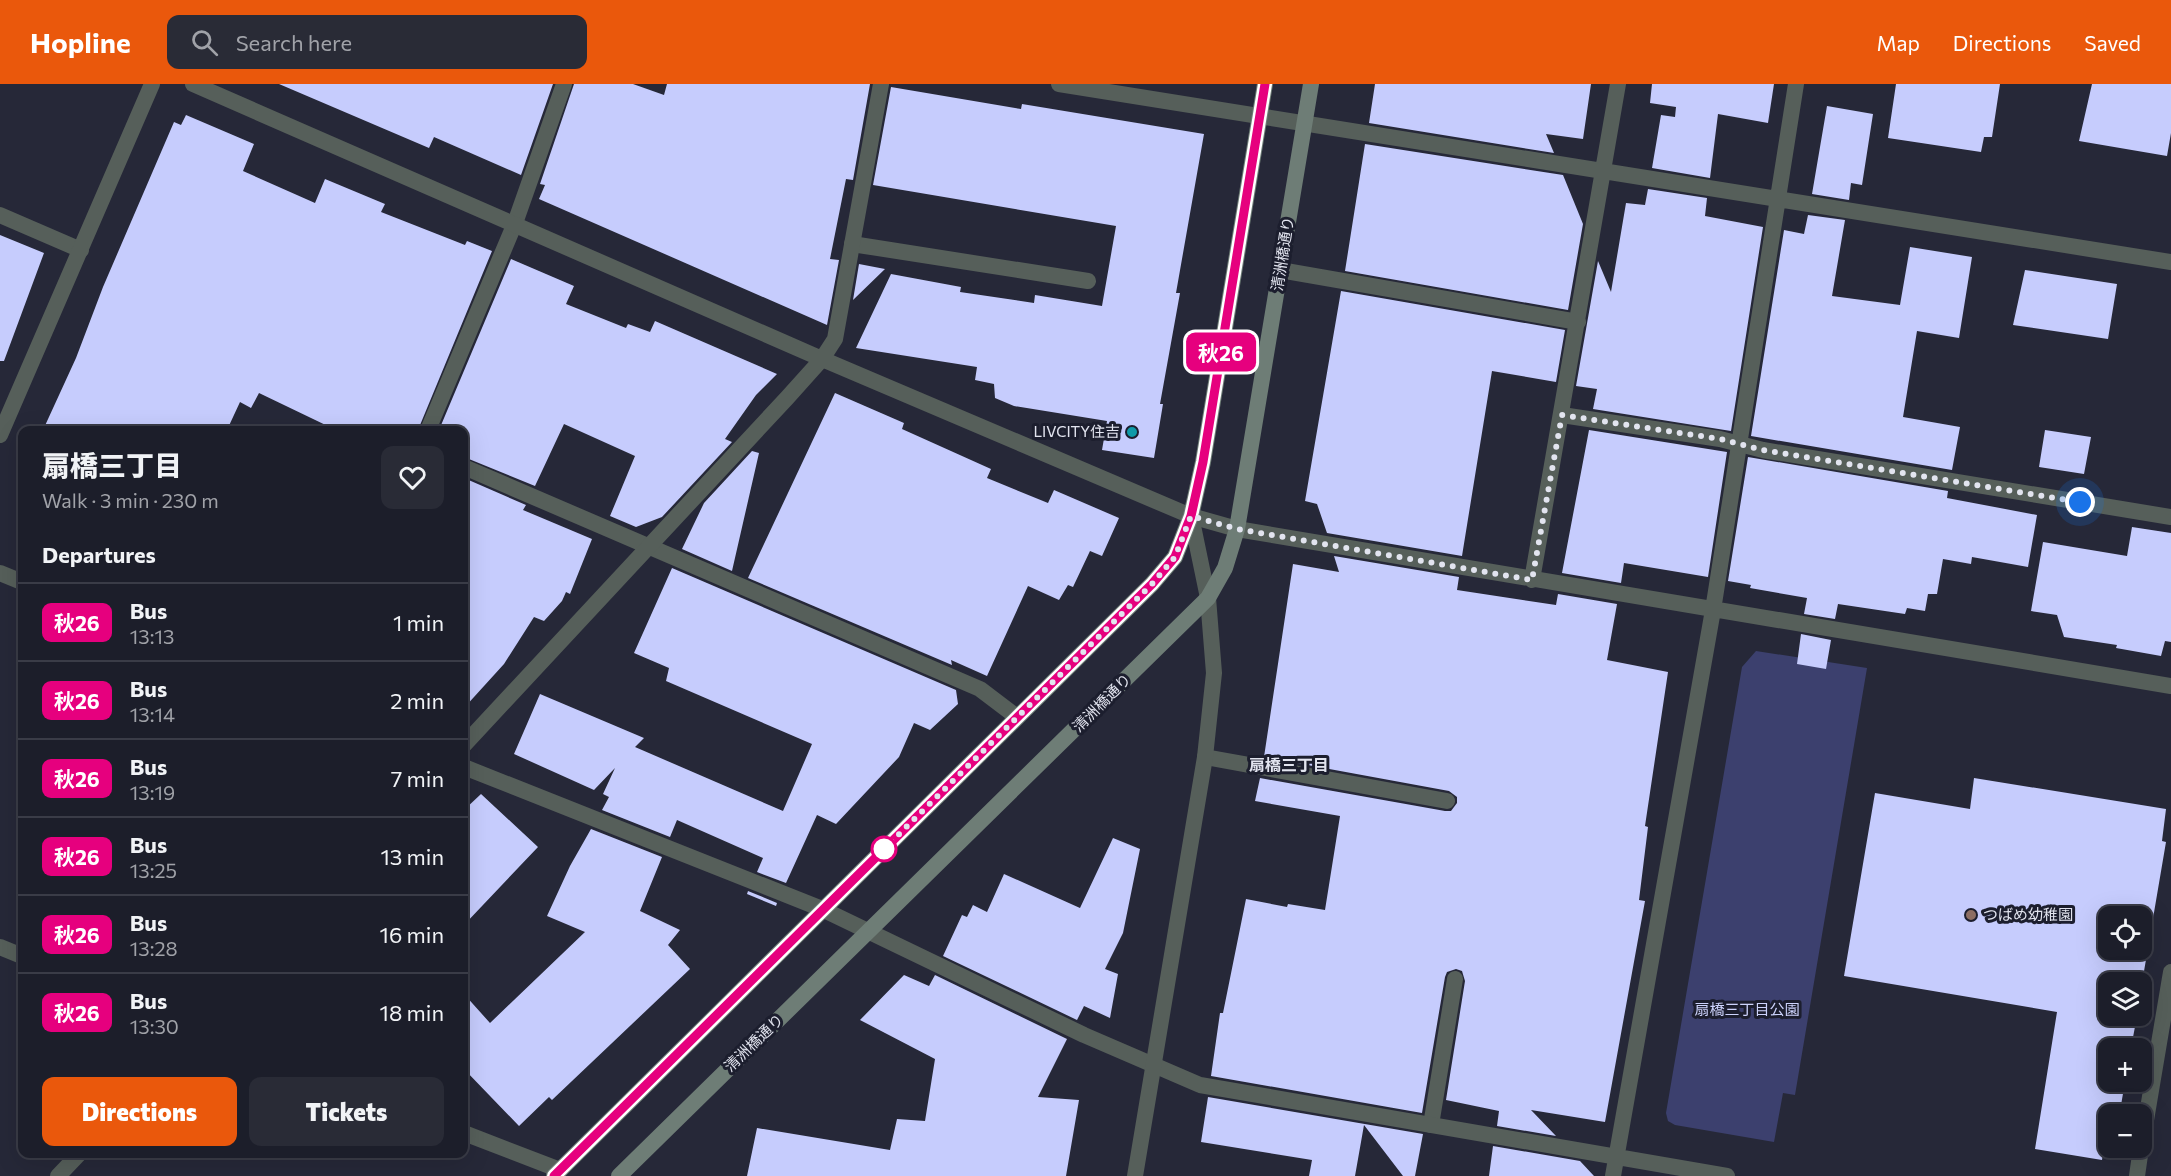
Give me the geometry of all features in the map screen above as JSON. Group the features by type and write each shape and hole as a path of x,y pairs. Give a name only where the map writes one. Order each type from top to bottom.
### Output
{"main road":[{"path":"557,1173 1160,575 1175,557 1191,516 1203,462 1265,84"},
{"name":"清洲橋通り","path":"619,1176 1208,598 1225,568 1237,529 1311,84"}],"street":[{"path":"0,435 152,84"},
{"path":"193,84 822,359 1191,516 1237,529 2171,686"},
{"path":"430,426 515,223 564,84"},
{"path":"468,741 822,359 835,339 881,84"},
{"path":"1059,84 2171,262"},
{"path":"1532,580 1618,84"},
{"path":"1613,1176 1741,443 1796,84"},
{"path":"0,215 81,250"},
{"path":"852,244 1088,281"},
{"path":"1280,270 1578,322"},
{"path":"1562,415 2171,516"},
{"path":"468,469 980,689 1017,717"},
{"path":"1135,1176 1205,757 1214,673 1208,598 1191,516"},
{"path":"0,573 18,580"},
{"path":"1205,757 1447,801"},
{"path":"468,769 822,909 1084,1035 1200,1085 1615,1159 1727,1176"},
{"path":"0,947 18,954"},
{"path":"2149,1104 2171,972"},
{"path":"1431,1125 1455,979"},
{"path":"468,1135 557,1173"},
{"path":"58,1176 75,1158"},
{"path":"2137,1176 2140,1158"}],"green space":[{"name":"扇橋三丁目公園","path":"1756,651 1867,668 1795,1095 1783,1093 1774,1142 1675,1125 1668,1121 1666,1113 1742,667"}],"building":[{"path":"279,84 553,84 521,175 434,137 429,148"},
{"path":"574,84 633,84 664,95 667,84 870,84 853,180 846,179 830,259 839,260 827,325 539,199 545,185 540,184"},
{"path":"1375,84 1591,84 1583,139 1546,134 1554,153 1369,123"},
{"path":"1652,84 1774,84 1768,123 1718,114 1710,178 1652,168 1661,115 1675,117 1676,107 1650,103"},
{"path":"1896,84 2000,84 1992,137 1984,137 1981,152 1888,138"},
{"path":"2092,84 2171,84 2171,133 2167,156 2079,141"},
{"path":"891,87 1021,109 1022,104 1204,134 1176,293 1180,293 1160,404 1163,404 1154,458 1102,450 1107,421 1014,406 995,398 994,384 975,380 977,367 856,348 891,274 961,287 960,292 1034,303 1035,295 1102,306 1116,226 873,185"},
{"path":"1827,106 1873,114 1862,185 1851,183 1849,200 1812,194"},
{"path":"186,115 254,144 243,171 315,203 325,179 385,204 381,212 465,245 467,241 492,251 420,426 328,426 259,393 251,408 240,402 229,426 45,426 76,358 103,287 174,122 181,125"},
{"path":"1365,144 1563,175 1583,224 1568,310 1345,271"},
{"path":"1648,189 1707,198 1705,216 1763,227 1731,431 1593,409 1597,389 1576,386 1598,261 1611,292 1626,203 1645,205"},
{"path":"1808,215 1845,220 1832,296 1900,305 1910,247 1972,257 1959,338 1917,331 1903,417 1960,427 1952,470 1751,436 1784,230 1804,234"},
{"path":"0,235 44,253 4,361 0,361"},
{"path":"511,259 574,286 566,304 626,328 628,324 650,332 655,321 777,374 756,395 725,439 732,442 662,517 636,527 610,516 635,456 564,424 535,486 468,459 468,426 441,426"},
{"path":"859,264 885,269 853,300"},
{"path":"2025,270 2117,284 2108,339 2013,325"},
{"path":"1341,291 1565,330 1556,382 1492,371 1462,556 1327,533 1317,504 1305,501"},
{"path":"835,393 904,423 902,429 991,469 987,478 1048,503 1054,490 1119,518 1102,556 1090,551 1073,587 1068,585 1059,600 1028,586 987,676 951,660 952,665 748,578"},
{"path":"1589,430 1727,452 1708,577 1624,563 1621,583 1562,573"},
{"path":"2045,430 2091,437 2084,474 2039,467"},
{"path":"752,451 759,453 732,571 682,549 704,503"},
{"path":"1748,457 1948,491 1947,498 2037,515 2028,567 1972,557 1971,564 1943,559 1937,594 1928,594 1925,611 1907,608 1905,614 1838,604 1835,619 1804,614 1807,598 1750,588 1751,585 1728,581"},
{"path":"468,480 526,505 523,510 592,539 570,594 566,592 562,601 544,621 534,617 504,664 468,704"},
{"path":"2132,527 2171,533 2171,642 2165,641 2161,656 2116,648 2117,645 2064,637 2057,615 2031,611 2043,542 2127,556"},
{"path":"1334,556 1459,577 1457,590 1556,605 1558,594 1617,604 1607,660 1668,672 1645,826 1648,827 1639,900 1645,901 1605,1122 1531,1110 1556,1136 1497,1126 1499,1111 1446,1100 1465,981 1462,971 1456,969 1447,972 1445,977 1422,1113 1211,1076 1220,1013 1223,1013 1246,899 1287,907 1288,904 1325,910 1340,816 1255,801 1260,778 1445,811 1451,811 1457,803 1457,797 1449,791 1264,757 1293,564 1339,572"},
{"path":"672,568 956,690 958,704 930,730 914,723 899,757 836,824 817,815 786,883 757,872 763,858 677,820 670,837 602,810 609,797 603,794 615,768 594,790 514,754 540,694 644,738 635,747 783,811 812,744 666,681 669,668 634,653"},
{"path":"1801,634 1831,640 1826,669 1797,664"},
{"path":"1974,778 2166,809 2162,841 2166,842 2152,924 2152,906 2098,906 2098,960 2146,960 2144,972 2098,972 2098,1026 2135,1026 2133,1038 2098,1038 2098,1092 2123,1092 2121,1104 2098,1104 2098,1158 2102,1158 2102,1160 2035,1149 2057,1012 1844,976 1875,793 1970,809"},
{"path":"481,794 538,847 468,921 468,806"},
{"path":"591,829 662,857 640,911 680,930 668,945 690,969 552,1100 549,1097 519,1126 468,1073 468,998 490,1023 585,932 547,916 570,866"},
{"path":"1113,838 1140,849 1123,933 1105,969 1118,974 1110,1018 1084,1006 1077,1020 943,956 962,915 967,917 973,905 987,912 1004,874 1080,908"},
{"path":"748,891 777,903 776,906 747,894"},
{"path":"904,975 929,986 935,975 1067,1039 1038,1097 1079,1100 1066,1176 747,1176 757,1128 890,1150 897,1119 925,1121 935,1059 860,1020"},
{"path":"1208,1097 1423,1134 1415,1176 1403,1176 1364,1125 1355,1176 1309,1176 1312,1160 1201,1142"},
{"path":"1493,1146 1580,1161 1594,1176 1489,1176"}],"bus line":[{"name":"秋26","path":"554,1176 1152,584 1175,557 1191,516 1203,462 1265,84"}],"place":[{"name":"LIVCITY住吉","path":"1132,432"},
{"name":"つばめ幼稚園","path":"1971,915"}],"district":[{"name":"扇橋三丁目","path":"1289,765"}],"route":[{"path":"884,849 880,853 1152,584 1175,557 1191,516 1237,529 1532,580 1562,415 1720,439 1763,450 2080,502"}]}
